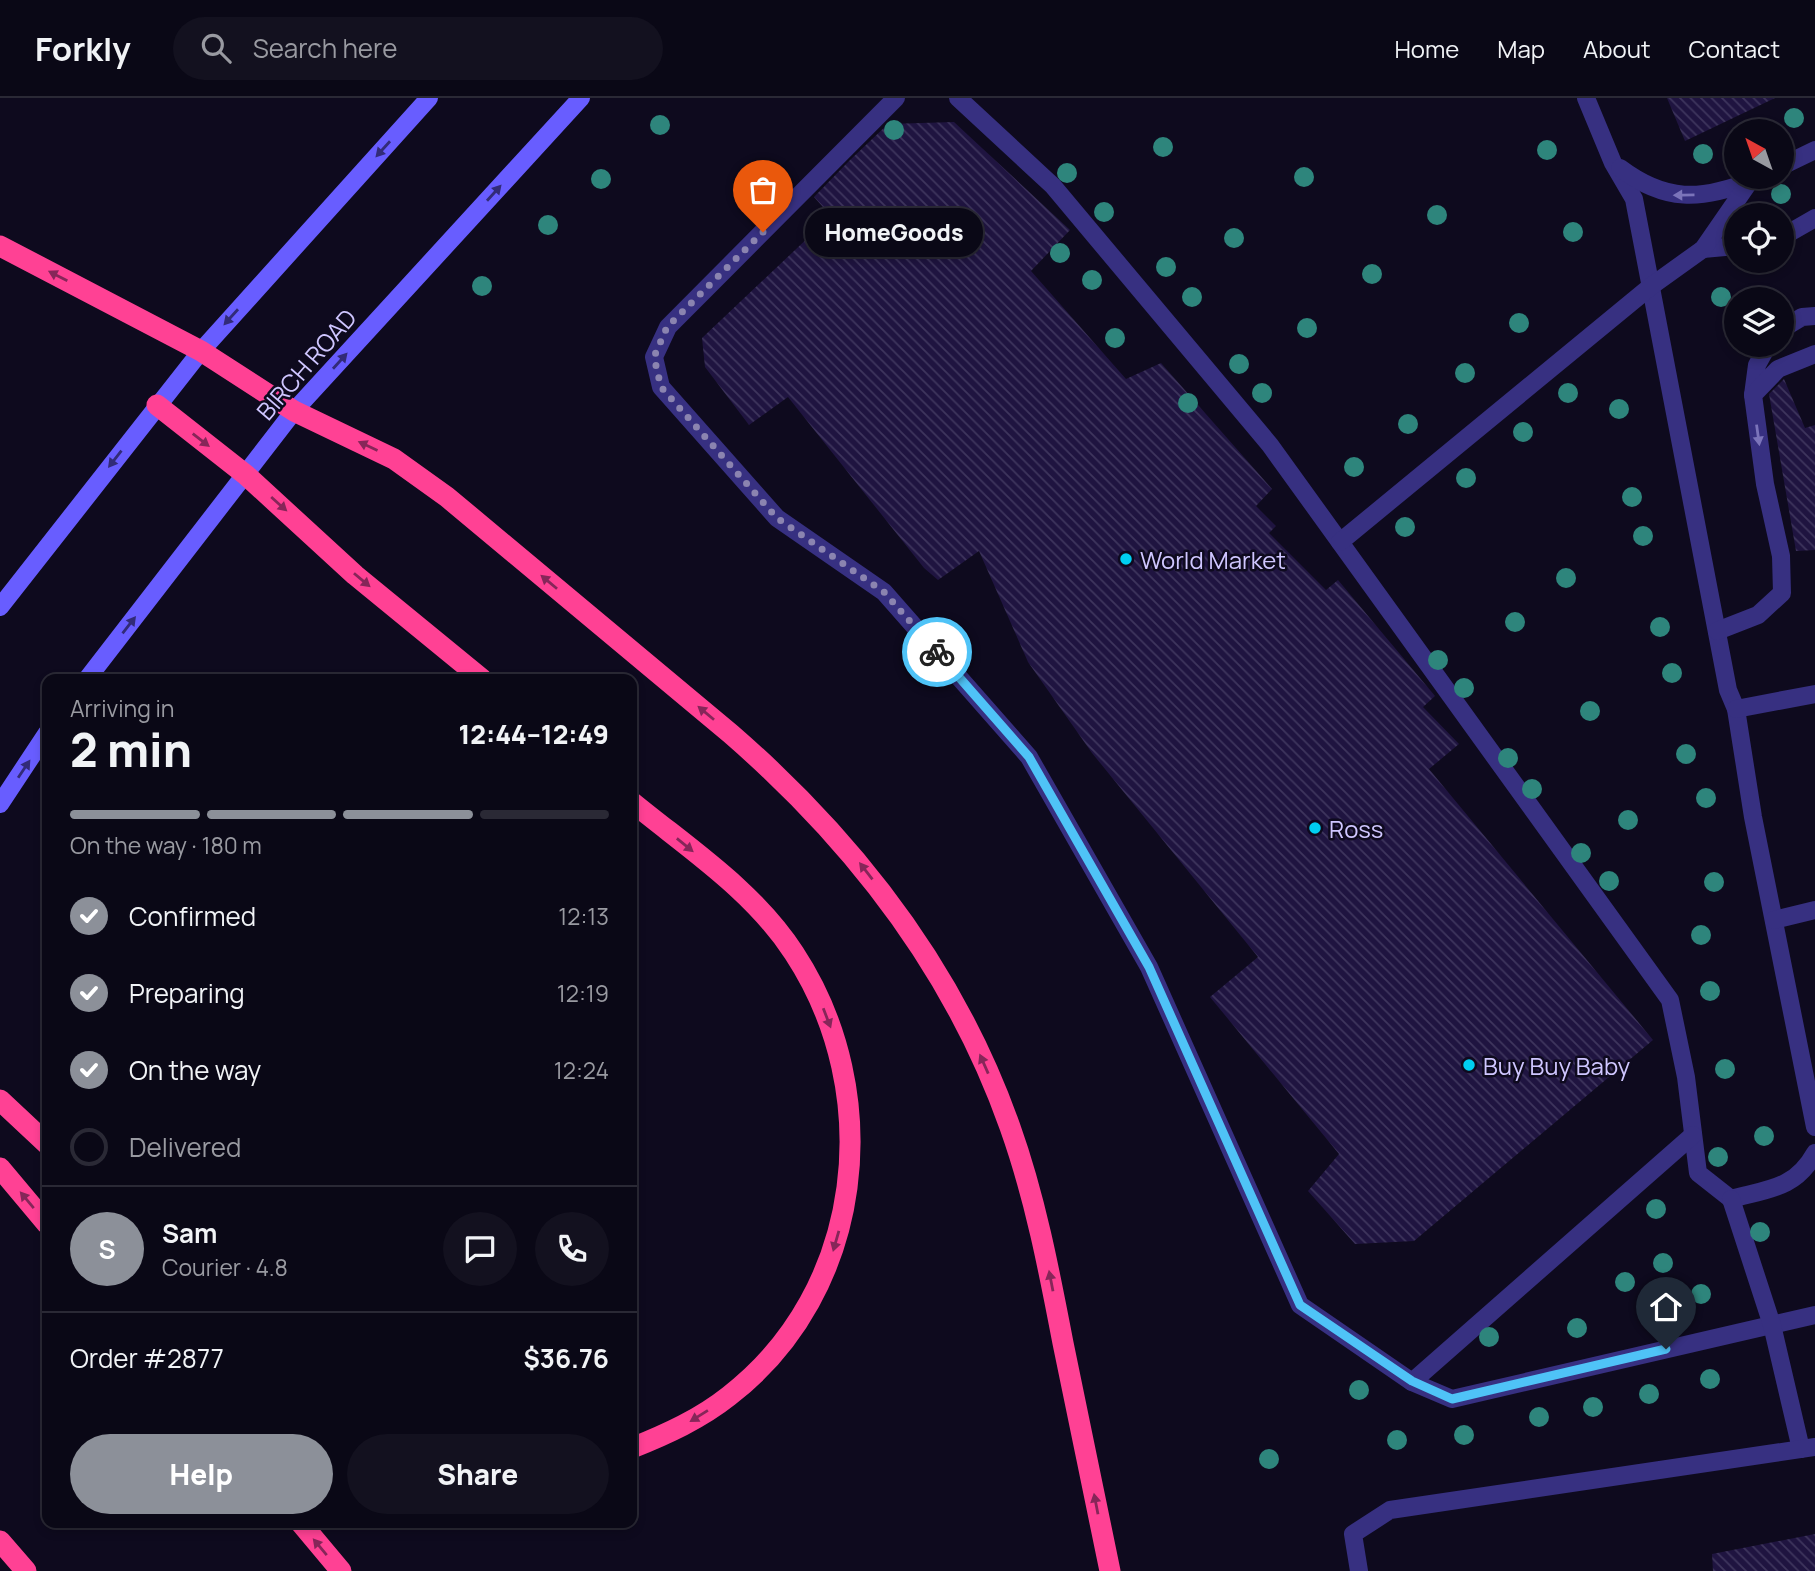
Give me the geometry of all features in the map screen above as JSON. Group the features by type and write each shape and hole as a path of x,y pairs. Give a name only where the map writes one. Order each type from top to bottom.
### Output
{"highway":[{"path":"0,246 201,351 294,411 394,459 447,497 773,770 848,848 888,898 957,1008 1010,1126 1045,1250 1110,1571"},
{"path":"157,405 246,475 355,575 476,674"},
{"path":"637,806 727,879 770,921 793,951 828,1019 845,1080 851,1131 850,1169 836,1244 822,1280 797,1322 774,1352 730,1395 667,1434 637,1446"},
{"path":"0,1100 42,1140"},
{"path":"4,1172 42,1218"},
{"path":"305,1528 341,1571"},
{"path":"0,1541 26,1571"}],"main road":[{"path":"0,607 201,351 429,98"},
{"name":"BIRCH ROAD","path":"92,674 294,411 581,98"},
{"path":"0,804 42,741"}],"lane":[{"path":"896,98 667,327 654,357 661,387 777,518 884,592 1029,757 1149,967 1300,1305 1412,1381 1452,1399 1815,1315"},
{"path":"958,98 1071,206 1270,445 1670,1000 1686,1077 1698,1173 1731,1199 1808,1448 1391,1510 1353,1534 1359,1571"},
{"path":"1586,98 1613,163 1634,199 1815,1127"},
{"path":"1794,160 1815,150"},
{"path":"1613,163 1644,186 1678,197 1724,189"},
{"path":"1340,542 1650,287 1703,249 1748,189"},
{"path":"1794,230 1815,218"},
{"path":"1703,249 1724,247"},
{"path":"1794,322 1802,317 1815,316"},
{"path":"1753,395 1778,369 1815,354"},
{"path":"1717,631 1758,615 1783,593 1781,556 1765,484 1753,395 1757,365 1761,357"},
{"path":"1735,709 1815,694"},
{"path":"1774,920 1815,910"},
{"path":"1412,1381 1693,1135"},
{"path":"1731,1199 1788,1184 1807,1167 1815,1153"}],"building":[{"path":"1667,98 1775,98 1731,119 1724,119 1724,122 1685,141"},
{"path":"954,122 1070,230 1031,271 1126,379 1161,363 1272,489 1256,506 1276,526 1269,533 1326,590 1338,580 1435,696 1423,707 1459,744 1429,769 1653,1040 1414,1241 1355,1244 1308,1191 1339,1154 1210,997 1258,957 1092,753 1028,662 979,551 938,580 924,568 788,397 749,425 705,367 702,338 831,216 814,197 849,161 888,124"},
{"path":"1784,379 1805,428 1815,425 1815,550 1796,551 1769,394"},
{"path":"1815,1534 1815,1571 1713,1571 1712,1554"}],"way so far":[{"path":"763,232 667,327 654,357 661,387 777,518 884,592 937,652"}],"place":[{"name":"HomeGoods","path":"763,232"},
{"name":"World Market","path":"1126,559"},
{"name":"Ross","path":"1315,828"},
{"name":"Buy Buy Baby","path":"1469,1065"}],"route":[{"path":"937,652 1029,757 1149,967 1300,1305 1412,1381 1452,1399 1666,1349"}]}
